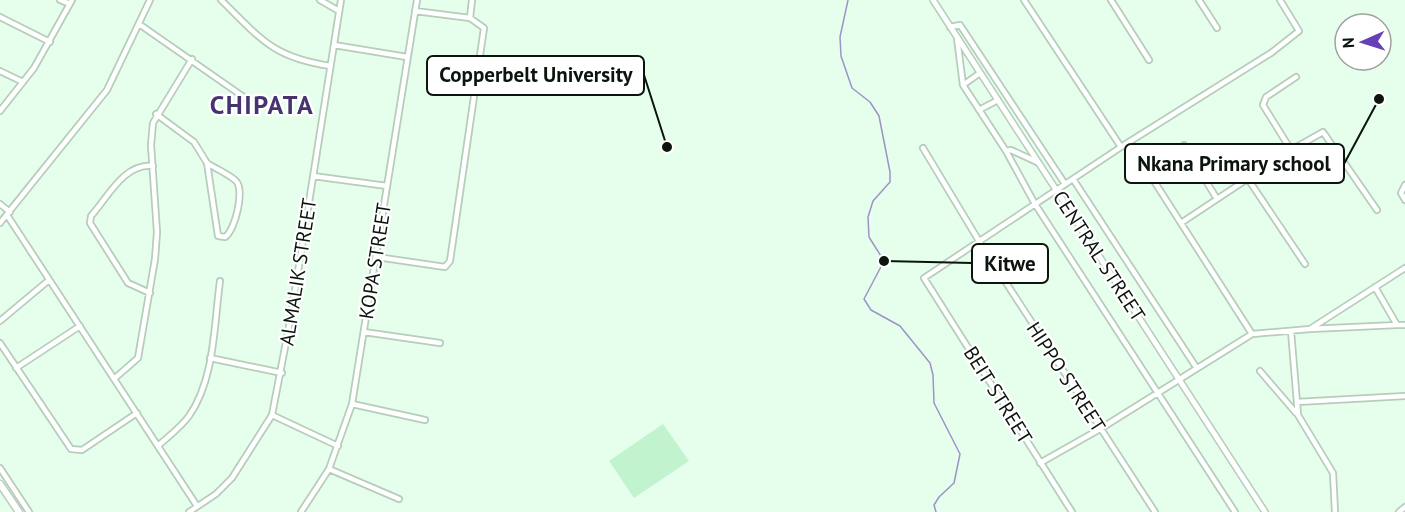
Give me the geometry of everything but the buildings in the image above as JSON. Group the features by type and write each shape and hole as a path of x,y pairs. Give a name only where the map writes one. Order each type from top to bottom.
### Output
{"main road":[{"path":"0,484 19,512"}],"street":[{"path":"0,111 50,42 71,2 60,0"},
{"path":"0,223 107,90 150,0"},
{"path":"221,0 275,51 300,62 330,66"},
{"path":"320,0 339,10"},
{"name":"ALMALIK STREET","path":"189,512 216,494 232,478 272,415 282,373 340,0"},
{"name":"KOPA STREET","path":"302,512 329,469 352,405 417,0"},
{"path":"470,18 472,0"},
{"name":"CENTRAL STREET","path":"934,0 1265,512"},
{"path":"1024,0 1120,147"},
{"path":"1111,0 1149,60"},
{"path":"1199,0 1217,28"},
{"path":"979,241 1120,147 1271,53 1299,31 1280,0"},
{"path":"377,257 445,267 450,261 485,34 482,25 470,18 415,11"},
{"path":"0,17 50,42"},
{"path":"139,24 248,100"},
{"path":"950,27 960,25 1065,184"},
{"path":"957,38 963,85 1006,151 1035,204 1235,512"},
{"path":"334,45 407,57"},
{"path":"115,378 138,358 150,293 157,232 151,132 156,114 192,59"},
{"path":"0,71 23,82"},
{"path":"963,85 980,73"},
{"path":"1291,150 1263,105 1266,97 1296,77"},
{"path":"979,110 998,100"},
{"path":"156,114 194,142 207,163 218,236 225,237 234,228 240,189 237,181 207,163"},
{"path":"1181,223 1320,133 1327,134 1377,210"},
{"path":"1129,142 1252,334"},
{"path":"1184,146 1217,199"},
{"name":"HIPPO STREET","path":"923,148 979,241 1155,512"},
{"path":"1006,151 1011,150 1038,162"},
{"path":"150,293 128,284 90,223 91,216 125,174 133,168 153,166"},
{"path":"313,176 387,186"},
{"path":"1073,179 1196,367"},
{"path":"1248,179 1305,264"},
{"path":"1405,185 1401,193 1405,200"},
{"path":"0,204 197,506"},
{"name":"BEIT STREET","path":"979,241 924,278 1072,512"},
{"path":"1310,329 1405,268"},
{"path":"0,321 49,280"},
{"path":"159,445 182,424 194,407 210,358 220,281"},
{"path":"1375,287 1398,325"},
{"path":"1040,463 1100,429 1252,334 1405,325"},
{"path":"16,368 80,326"},
{"path":"1291,331 1298,415"},
{"path":"364,332 441,343"},
{"path":"0,343 71,449 82,450 137,413"},
{"path":"210,358 282,373"},
{"path":"1260,371 1298,415 1333,473 1335,512"},
{"path":"1296,402 1405,396"},
{"path":"352,405 425,420"},
{"path":"272,415 338,446"},
{"path":"0,468 29,512"},
{"path":"329,469 399,499"},
{"path":"1399,512 1405,507"}],"green space":[{"path":"663,424 689,461 634,498 609,461"}],"waterway":[{"path":"848,0 840,37 841,56 852,88 870,102 879,116 890,172 890,182 873,201 868,217 869,237 884,261 864,299 871,310 900,326 930,363 934,403 960,454 954,483 934,505 936,512"}],"place":[{"name":"Nkana Primary school","path":"1379,99"},
{"name":"Copperbelt University","path":"667,147"},
{"name":"Kitwe","path":"884,261"}],"district":[{"name":"CHIPATA","path":"262,105"}]}
